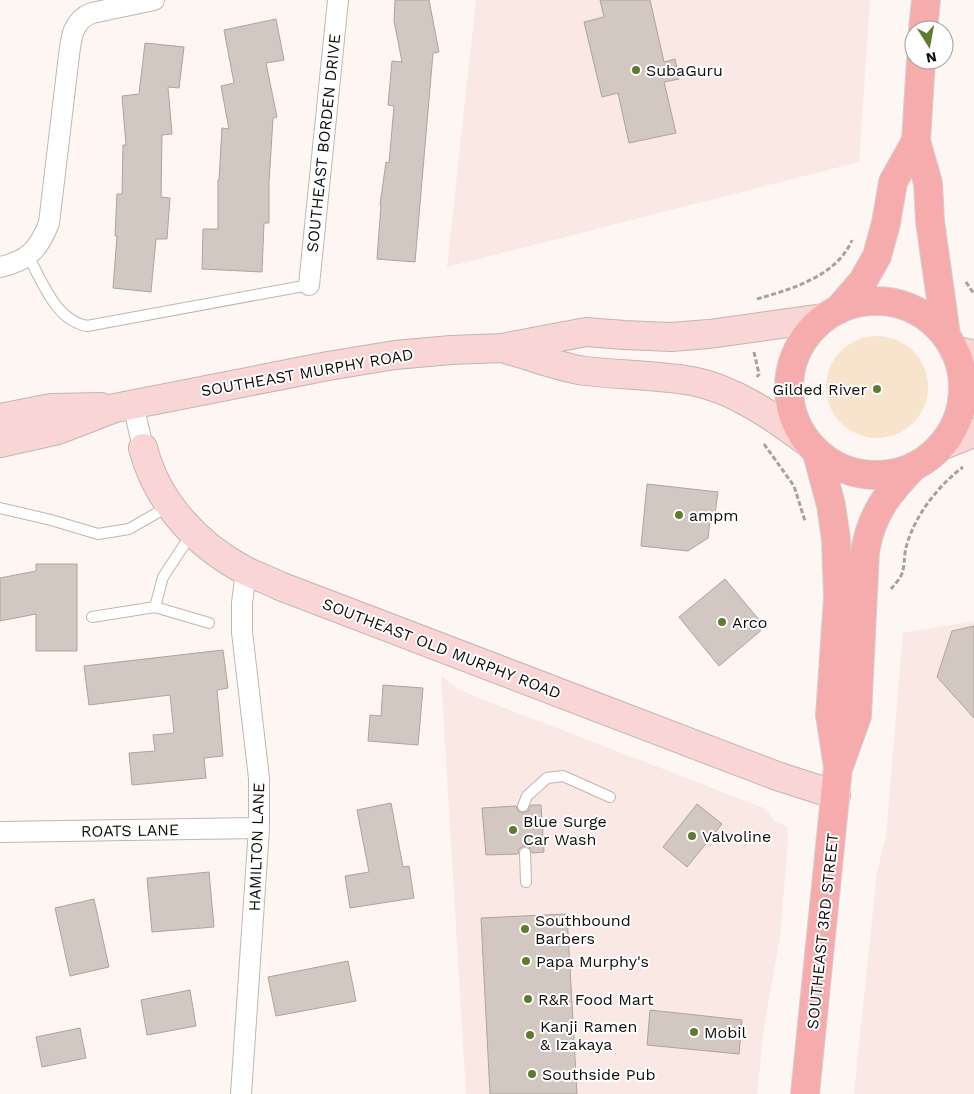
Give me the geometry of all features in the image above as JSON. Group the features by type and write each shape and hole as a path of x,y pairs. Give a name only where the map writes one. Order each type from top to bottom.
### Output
{"main road":[{"path":"924,20 926,0"},
{"path":"916,142 893,182 886,223 877,256 863,281 830,314 810,330 800,344 789,376 788,393 791,410 797,426 812,447 832,463 847,470 864,474 881,475 898,472 914,466 928,457 941,446 955,424 962,400 963,383 958,347 931,229 928,183 916,142 920,70"},
{"path":"830,314 854,304 870,301 888,301 904,305 934,322 958,347"},
{"name":"SOUTHEAST MURPHY ROAD","path":"0,443 58,430 124,406 328,366 395,355 502,348 586,332 671,336 710,334 830,314"},
{"name":"SOUTHEAST MURPHY ROAD","path":"502,348 584,371 663,377 711,386 732,395 768,415 812,447"},
{"name":"SOUTHEAST MURPHY ROAD","path":"0,418 50,408 124,406"},
{"path":"941,446 974,433"},
{"name":"SOUTHEAST 3RD STREET","path":"805,1094 838,767 830,715 838,598 836,539 831,505 812,447"},
{"name":"SOUTHEAST OLD MURPHY ROAD","path":"143,448 153,477 170,505 193,532 212,550 246,571 767,773 836,795"},
{"name":"SOUTHEAST 3RD STREET","path":"838,767 857,716 865,552 869,530 886,497 914,466"}],"street":[{"path":"0,266 19,261 28,256 41,242 51,215 69,55 75,26 80,19 89,14 154,0"},
{"name":"SOUTHEAST BORDEN DRIVE","path":"309,285 338,0"},
{"name":"SOUTHEAST OLD MURPHY ROAD","path":"124,406 143,448"},
{"name":"HAMILTON LANE","path":"241,1094 259,828 259,778 242,632 242,603 246,571"},
{"name":"ROATS LANE","path":"0,832 259,828"}],"lane":[{"path":"28,256 61,312 72,322 87,326 309,285"},
{"path":"0,508 52,520 98,534 129,529 170,505"},
{"path":"155,607 163,577 193,532"},
{"path":"92,616 155,607 209,623"},
{"path":"523,806 527,796 547,778 563,776 610,797"},
{"path":"525,853 526,882"}],"path":[{"path":"753,300 799,285 820,275 838,262 850,246 855,232"},
{"path":"754,349 759,374 754,382"},
{"path":"761,441 794,486 806,526"},
{"path":"891,589 903,572 907,543 922,512 942,486 968,464"}],"shaded area":[{"path":"476,0 870,0 859,162 447,267"},
{"path":"877,336 896,340 913,351 924,368 928,387 924,406 913,423 896,434 877,438 858,434 841,423 830,406 826,387 830,368 841,351 858,340"},
{"path":"974,621 974,1094 854,1094 877,872 886,836 903,633"},
{"path":"441,676 460,690 479,698 764,808 775,822 787,826 788,841 780,936 764,1027 757,1094 466,1094"}],"building":[{"path":"395,0 429,0 439,52 433,53 415,262 377,259 380,205 386,162 389,163 394,106 388,105 392,61 402,62 394,21"},
{"name":"SubaGuru","path":"600,0 650,0 664,62 675,59 679,79 664,82 676,133 629,143 618,93 602,97 584,22 604,17"},
{"path":"276,19 284,60 266,63 277,117 273,118 269,183 269,223 264,223 262,272 202,269 203,229 218,229 218,180 222,128 229,129 221,86 234,83 224,30"},
{"path":"145,43 184,47 179,88 168,87 172,134 162,135 161,197 170,198 167,239 156,239 151,292 113,288 117,236 115,236 117,194 122,194 123,145 126,145 122,96 139,94"},
{"name":"ampm","path":"647,484 718,492 714,521 710,521 708,538 688,551 641,546"},
{"path":"36,564 77,564 77,651 36,651 36,614 0,621 0,578 36,571"},
{"name":"Arco","path":"725,579 765,627 719,666 679,617"},
{"path":"974,626 974,718 937,677 952,631"},
{"path":"223,650 228,688 217,690 223,756 204,758 206,778 132,785 129,753 155,751 153,735 174,733 170,695 89,705 84,666"},
{"path":"383,685 423,688 418,745 368,741 370,715 381,716"},
{"path":"391,803 403,867 409,866 414,898 350,908 345,876 369,872 357,810"},
{"name":"Valvoline","path":"697,804 722,824 687,867 663,847"},
{"name":"Blue Surge Car Wash","path":"531,805 541,805 544,852 532,853 529,847 524,846 519,849 518,854 486,855 482,808 516,806 518,811 523,813 528,811"},
{"path":"209,872 214,927 152,932 147,878"},
{"path":"94,899 109,967 70,976 55,908"},
{"path":"567,914 577,1094 490,1094 481,918"},
{"path":"348,961 356,1001 276,1016 268,977"},
{"path":"190,990 196,1026 147,1035 141,1000"},
{"name":"Mobil","path":"650,1010 742,1020 739,1054 647,1045"},
{"path":"80,1028 86,1058 42,1067 36,1037"}],"place":[{"name":"SubaGuru","path":"636,70"},
{"name":"Gilded River","path":"877,389"},
{"name":"ampm","path":"679,515"},
{"name":"Arco","path":"722,622"},
{"name":"Blue Surge Car Wash","path":"513,830"},
{"name":"Valvoline","path":"692,836"},
{"name":"Southbound Barbers","path":"525,929"},
{"name":"Papa Murphy's","path":"526,961"},
{"name":"R&R Food Mart","path":"528,999"},
{"name":"Mobil","path":"694,1032"},
{"name":"Kanji Ramen & Izakaya","path":"530,1035"},
{"name":"Southside Pub","path":"532,1074"}]}
